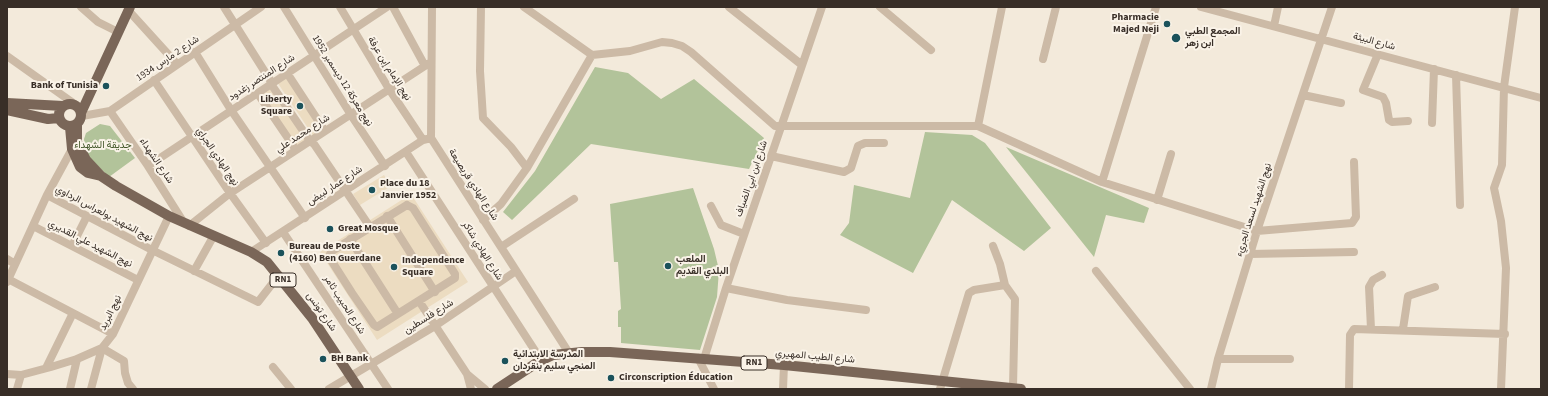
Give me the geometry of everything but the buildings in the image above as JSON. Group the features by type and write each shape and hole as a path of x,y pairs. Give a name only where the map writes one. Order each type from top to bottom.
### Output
{"main road":[{"path":"63,106 59,112 59,118 63,124 77,117 129,8"},
{"path":"7,103 63,106 69,104 77,117"},
{"path":"7,110 48,119 59,118"},
{"name":"RN1","path":"77,117 72,149 80,167 88,173 101,176"},
{"name":"RN1","path":"77,117 77,142 86,160 101,176 169,216"},
{"name":"شارع تونس","path":"169,216 213,237 251,252 267,262 279,275 312,318 359,389"},
{"name":"شارع الطيب المهيري","path":"497,389 542,360 553,355 610,352 784,365 942,385 1017,388"}],"street":[{"path":"224,7 272,82 370,227"},
{"name":"شارع 2 مارس 1934","path":"77,117 110,111 262,7"},
{"name":"نهج معركة 12 ديسمبر 1952","path":"284,7 384,166"},
{"name":"نهج الإمام إبن عرفة","path":"340,7 389,90 427,139"},
{"name":"شارع المنتصر زغدود","path":"148,166 191,136 258,94 272,82 354,30 387,7"},
{"path":"393,7 428,64"},
{"path":"427,139 428,64 432,7"},
{"path":"481,7 480,71 483,118 511,146 527,168"},
{"path":"524,7 592,55 630,51 662,42 677,45 691,52 771,124 780,127 978,126 1102,182 1258,231 1352,223 1356,217 1354,162"},
{"path":"729,7 802,65"},
{"name":"شارع ابن ابي الضياف","path":"701,358 822,7"},
{"path":"880,7 931,50"},
{"path":"978,126 1002,7"},
{"path":"1043,59 1056,7"},
{"path":"1102,182 1156,7"},
{"name":"شارع البيئة","path":"1201,7 1230,11 1274,26 1541,98"},
{"path":"1274,26 1278,7"},
{"name":"نهج الشهيد لسعد الجريء","path":"1211,389 1218,359 1250,254 1332,7"},
{"path":"1501,389 1505,334 1506,261 1502,243 1501,221 1494,188 1502,165 1504,87 1515,7"},
{"path":"83,8 98,22 118,32"},
{"path":"129,8 177,64"},
{"path":"195,52 231,110 271,166 305,218"},
{"path":"1378,54 1363,90 1383,97 1389,120 1392,122 1408,121"},
{"path":"483,220 502,204 527,168 592,55"},
{"path":"7,56 77,117"},
{"name":"شارع محمد علي","path":"186,225 230,193 428,64"},
{"path":"1432,122 1434,69"},
{"path":"287,73 325,131"},
{"path":"1456,75 1460,205"},
{"name":"نهج الهادي الجراي","path":"154,80 230,193 266,243"},
{"path":"258,94 296,150"},
{"path":"1303,95 1340,103"},
{"name":"شارع الشهداء","path":"110,111 186,225"},
{"name":"شارع عمار لبيض","path":"251,252 427,139"},
{"name":"شارع الهادي قريصيعة","path":"427,139 501,247 569,353"},
{"path":"771,156 844,172 851,168 858,146 865,143 884,143"},
{"path":"72,149 47,195 8,280 113,334"},
{"name":"شارع الهادي شاكر","path":"406,152 493,288 542,360"},
{"path":"1157,200 1171,154"},
{"name":"نهج الشهيد بولعراس الرداوي","path":"47,195 152,250 258,302 279,275"},
{"path":"501,247 574,199"},
{"path":"407,205 413,208 456,276 454,280 435,292 379,326 375,326 331,260 330,254 350,239 387,216 407,205"},
{"path":"711,206 721,225 744,234"},
{"path":"72,246 87,216"},
{"name":"نهج البريد","path":"7,374 21,374 46,368 77,359 102,348 113,334 169,216"},
{"path":"387,216 435,292"},
{"name":"نهج الشهيد علي القديري","path":"32,226 138,280"},
{"name":"شارع الحبيب ثامر","path":"283,232 388,389"},
{"path":"194,271 213,237"},
{"path":"350,239 398,314"},
{"path":"993,246 1000,264 1005,284 1013,295 1016,304 1017,388"},
{"path":"1250,254 1354,252"},
{"path":"7,259 15,264"},
{"name":"شارع فلسطين","path":"329,389 349,376 372,365 435,326 516,271"},
{"path":"1096,271 1190,389"},
{"path":"1371,329 1369,287 1373,280 1382,274"},
{"path":"942,385 970,293 974,290 1005,284"},
{"path":"1403,329 1408,296 1435,287"},
{"path":"726,288 787,300 866,310"},
{"path":"419,301 467,374 485,389"},
{"path":"46,368 73,313"},
{"path":"1349,389 1351,332 1354,329 1403,329 1505,334"},
{"path":"91,389 102,348 124,361 128,383 133,389"},
{"path":"701,358 714,389"},
{"path":"70,389 77,359"},
{"path":"1218,359 1290,360"},
{"path":"783,389 784,365"},
{"path":"273,367 291,389"},
{"path":"17,389 21,374"},
{"path":"467,374 471,389"}],"green space":[{"path":"595,67 628,73 661,99 694,79 764,138 749,169 591,144 512,220 503,212 535,171"},
{"name":"جديقة الشهداء","path":"100,124 110,126 135,158 109,177 85,153 84,139 86,133"},
{"path":"925,132 972,135 985,143 1051,228 1024,251 952,200 913,273 840,235 849,223 854,185 910,198"},
{"path":"1006,147 1149,208 1144,223 1106,215 1094,257"},
{"name":"الملعب البلدي القديم","path":"693,188 714,249 719,270 717,297 700,350 621,343 621,327 618,327 618,311 621,309 618,262 614,262 610,204"}],"shaded area":[{"name":"Liberty Square","path":"287,75 324,131 314,137 277,82"},
{"name":"Liberty Square","path":"271,87 308,141 297,147 261,94"},
{"name":"Place du 18 Janvier 1952","path":"384,175 391,186 360,205 353,194"},
{"name":"Independence Square","path":"411,194 468,282 377,340 320,252"}],"place":[{"name":"Pharmacie Majed Neji","path":"1167,24"},
{"name":"المجمع الطبي ابن زهر","path":"1176,38"},
{"name":"Bank of Tunisia","path":"106,86"},
{"name":"Liberty Square","path":"300,106"},
{"name":"Place du 18 Janvier 1952","path":"372,190"},
{"name":"Great Mosque","path":"330,229"},
{"name":"Bureau de Poste (4160) Ben Guerdane","path":"281,253"},
{"name":"الملعب البلدي القديم","path":"668,266"},
{"name":"Independence Square","path":"394,267"},
{"name":"BH Bank","path":"323,359"},
{"name":"المدرسة الابتدائية المنجي سليم بنقردان","path":"505,361"},
{"name":"Circonscription Éducation","path":"611,378"}]}
